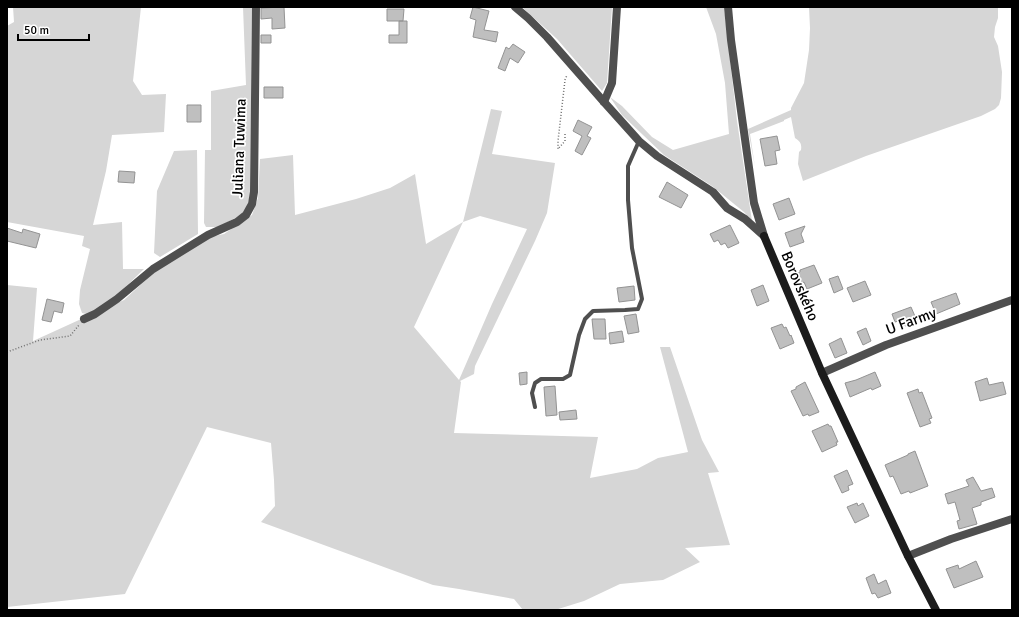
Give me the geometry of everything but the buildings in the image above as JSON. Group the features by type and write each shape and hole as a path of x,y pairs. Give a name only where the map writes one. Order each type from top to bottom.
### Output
{"main road":[{"name":"Borovského","path":"764,236 822,373 908,556 936,610"}],"street":[{"name":"Juliana Tuwima","path":"84,318 96,314 117,299 153,269 208,235 237,222 246,215 252,204 254,192 256,7"},
{"path":"515,7 547,37 639,141 657,156 713,192 727,208 745,219 764,236"},
{"path":"604,102 612,83 616,7"},
{"name":"Borovského","path":"728,7 732,48 754,202 764,236"},
{"path":"745,219 757,211"},
{"name":"U Farmy","path":"822,373 886,345 1012,300"},
{"path":"908,556 951,539 1012,519"}],"lane":[{"path":"535,407 532,393 535,383 541,379 563,379 570,375 579,335 585,319 592,311 638,308 642,299 632,248 628,200 628,166 639,141"}],"path":[{"path":"565,134 565,141 558,149 565,80 570,63"},
{"path":"7,352 40,340 70,336 84,318"}],"shaded area":[{"path":"13,7 141,7 133,81 142,95 166,94 164,132 112,135 106,171 93,225 122,222 123,269 144,269 113,299 93,314 124,300 161,266 209,237 224,234 252,215 258,198 260,159 293,155 295,215 356,199 390,188 415,174 426,244 463,222 491,109 502,111 492,154 555,163 547,213 535,241 475,366 474,374 460,381 454,433 598,437 590,478 637,469 658,458 688,452 660,347 670,347 702,440 719,472 708,473 730,545 685,548 700,562 663,580 620,584 584,601 555,610 523,610 514,599 433,585 261,522 275,506 271,443 207,427 125,594 7,607 7,285 37,288 33,341 90,315 82,313 79,304 80,290 90,249 82,246 84,236 7,222 7,26 14,22","holes":["480,216 527,229 459,380 414,327 463,222"]},
{"path":"243,7 252,7 250,197 244,213 219,227 206,227 204,223 205,150 211,150 211,91 246,85"},
{"path":"522,7 612,7 607,83 602,91 557,39"},
{"path":"706,7 724,7 737,121 752,221 744,212 712,186 664,155 622,115 610,97 622,106 652,137 673,150 729,134 725,83 716,34"},
{"path":"809,7 998,7 998,18 994,37 998,46 1002,72 1001,98 999,105 995,109 981,116 866,156 803,181 798,164 801,144 795,138 791,117 750,134 755,167 748,129 791,110 804,83 809,50"},
{"path":"197,150 198,234 160,257 154,253 157,191 174,151"}]}
